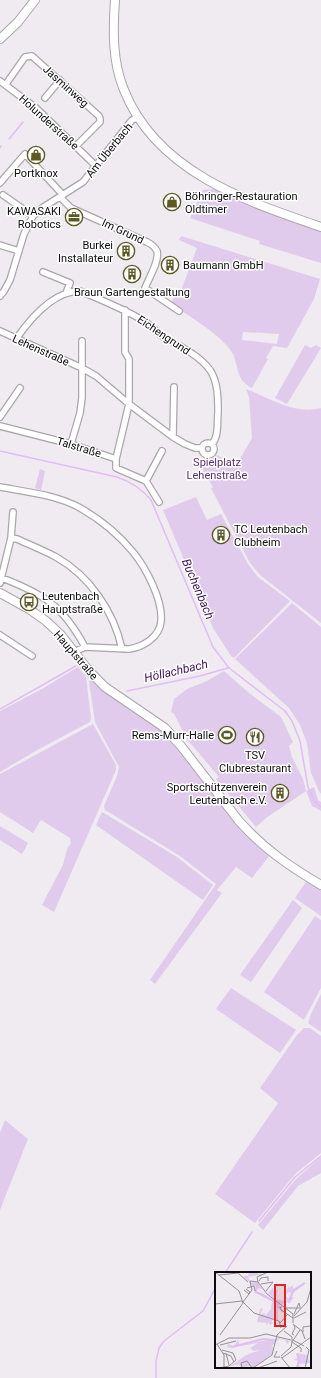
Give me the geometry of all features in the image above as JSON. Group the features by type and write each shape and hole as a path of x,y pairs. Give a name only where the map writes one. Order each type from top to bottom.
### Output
{"street":[{"path":"0,39 18,22 35,0"},
{"path":"115,0 114,47 124,90 138,118 159,144 181,163 196,173 248,200 321,227"},
{"name":"Jasminweg","path":"3,82 25,57 32,56 60,80 99,116 100,119 100,122 76,146"},
{"name":"Holunderstraße","path":"45,98 60,80"},
{"name":"Holunderstraße","path":"3,82 36,108 96,166"},
{"name":"Am Überbach","path":"1,292 10,280 24,234 33,216 42,208 83,182 132,120 138,118"},
{"path":"0,183 25,154 61,196"},
{"path":"3,195 33,216"},
{"name":"Im Grund","path":"61,196 71,208 153,246 158,256 145,288 179,311"},
{"path":"0,245 19,251"},
{"path":"16,339 32,319 48,304 66,293 70,283 43,272"},
{"name":"Eichengrund","path":"66,293 80,291 125,310 145,321 152,326 157,333 189,351 204,362 211,372 216,384 218,396 217,430 215,440 212,444"},
{"path":"116,459 129,404 129,359 125,352 125,310"},
{"name":"Lehenstraße","path":"0,331 82,368 96,376 129,404 173,437 185,444 196,448 202,448"},
{"name":"Lehenstraße","path":"82,341 82,368"},
{"path":"71,444 80,413 82,398 82,368"},
{"path":"173,437 174,387"},
{"path":"0,417 20,388"},
{"name":"Talstraße","path":"0,426 71,444 116,459 116,468 146,482"},
{"path":"206,443 212,444 214,450 210,454 204,454 202,448 206,443"},
{"path":"159,502 146,482 162,451"},
{"path":"0,487 63,500 81,508 118,536 133,552 154,588 161,621 157,633 151,640 136,648 122,649 85,647 74,652"},
{"path":"13,512 10,538 1,580 46,598 56,606 77,632 85,647"},
{"path":"10,538 17,539 57,558 89,584 105,606 114,622 122,649"},
{"name":"Hauptstraße","path":"0,593 29,609 46,621 61,636 89,671 105,687 165,728 181,746 239,821 266,848 294,869 321,884"},
{"path":"0,635 32,656"}],"green space":[{"path":"217,189 267,212 321,231 321,263 259,244 260,241 190,218 203,190"},
{"path":"181,236 320,279 314,299 287,348 273,346 266,358 268,359 252,388 243,381 233,354 222,340 171,304 176,292 180,293 197,248 179,240","holes":["243,332 279,334 277,344 242,340"]},
{"path":"305,345 311,348 316,345 321,348 287,404 275,398"},
{"name":"Spielplatz Lehenstraße","path":"246,389 273,401 292,407 311,410 321,408 321,623 260,575 250,563 211,488 213,487 198,462 214,454 237,464 252,438 249,397"},
{"path":"40,469 45,471 41,490 35,488"},
{"path":"196,497 207,520 221,514 248,564 258,577 290,601 234,658 231,656 213,628 163,510"},
{"path":"292,603 321,627 321,794 311,773 307,743 300,725 289,708 235,659"},
{"path":"78,667 86,677 91,718 90,722 0,772 0,711 42,689"},
{"path":"224,671 249,693 281,717 293,742 289,746 292,757 303,779 306,791 266,818 256,827 216,779 219,777 187,739 174,714 171,712 174,699 187,689 207,681"},
{"path":"90,680 93,680 150,720 172,739 247,836 270,855 252,878 236,867 217,890 222,893 155,984 150,980 216,884 180,856 105,810 104,806 117,776 119,767 95,722 89,682"},
{"path":"93,724 116,765 116,770 54,912 42,905 63,865 67,849 71,843 70,838 41,820 33,833 0,812 0,774"},
{"path":"314,787 318,800 321,802 321,811 312,806 306,791"},
{"path":"102,812 177,857 213,885 203,900 96,825"},
{"path":"0,826 28,843 22,854 0,840"},
{"path":"308,879 321,887 321,916 295,898"},
{"path":"293,900 302,908 251,982 240,975"},
{"path":"315,916 321,920 321,988 304,1020 264,992"},
{"path":"231,988 296,1030 280,1053 216,1009"},
{"path":"321,994 321,1032 308,1023"},
{"path":"304,1028 310,1028 321,1036 321,1153 295,1174 255,1223 215,1194 278,1103 260,1088 297,1035"},
{"path":"5,1120 28,1139 0,1210 0,1133"},
{"path":"321,1157 321,1173 298,1186 263,1230 258,1225 296,1179"}],"waterway":[{"path":"9,139 23,122"},
{"name":"Buchenbach","path":"0,451 117,477 127,481 144,492 151,500 213,647 229,668 285,711 292,721 300,741 308,787 315,802 321,807"},
{"name":"Höllachbach","path":"0,709 76,666"},
{"name":"Höllachbach","path":"127,691 200,676 228,668"},
{"path":"259,1221 295,1177 321,1156"},
{"path":"226,1272 252,1232"},
{"path":"156,1378 156,1361 159,1348 164,1341 203,1311 215,1289"}],"place":[{"name":"Portknox","path":"36,155"},
{"name":"Böhringer-Restauration Oldtimer","path":"172,202"},
{"name":"KAWASAKI Robotics","path":"74,217"},
{"name":"Burkei Installateur","path":"126,251"},
{"name":"Baumann GmbH","path":"170,265"},
{"name":"Braun Gartengestaltung","path":"132,274"},
{"name":"TC Leutenbach Clubheim","path":"221,535"},
{"name":"Leutenbach Hauptstraße","path":"29,602"},
{"name":"Rems-Murr-Halle","path":"227,735"},
{"name":"TSV Clubrestaurant","path":"255,737"},
{"name":"Sportschützenverein Leutenbach e.V.","path":"280,793"}]}
